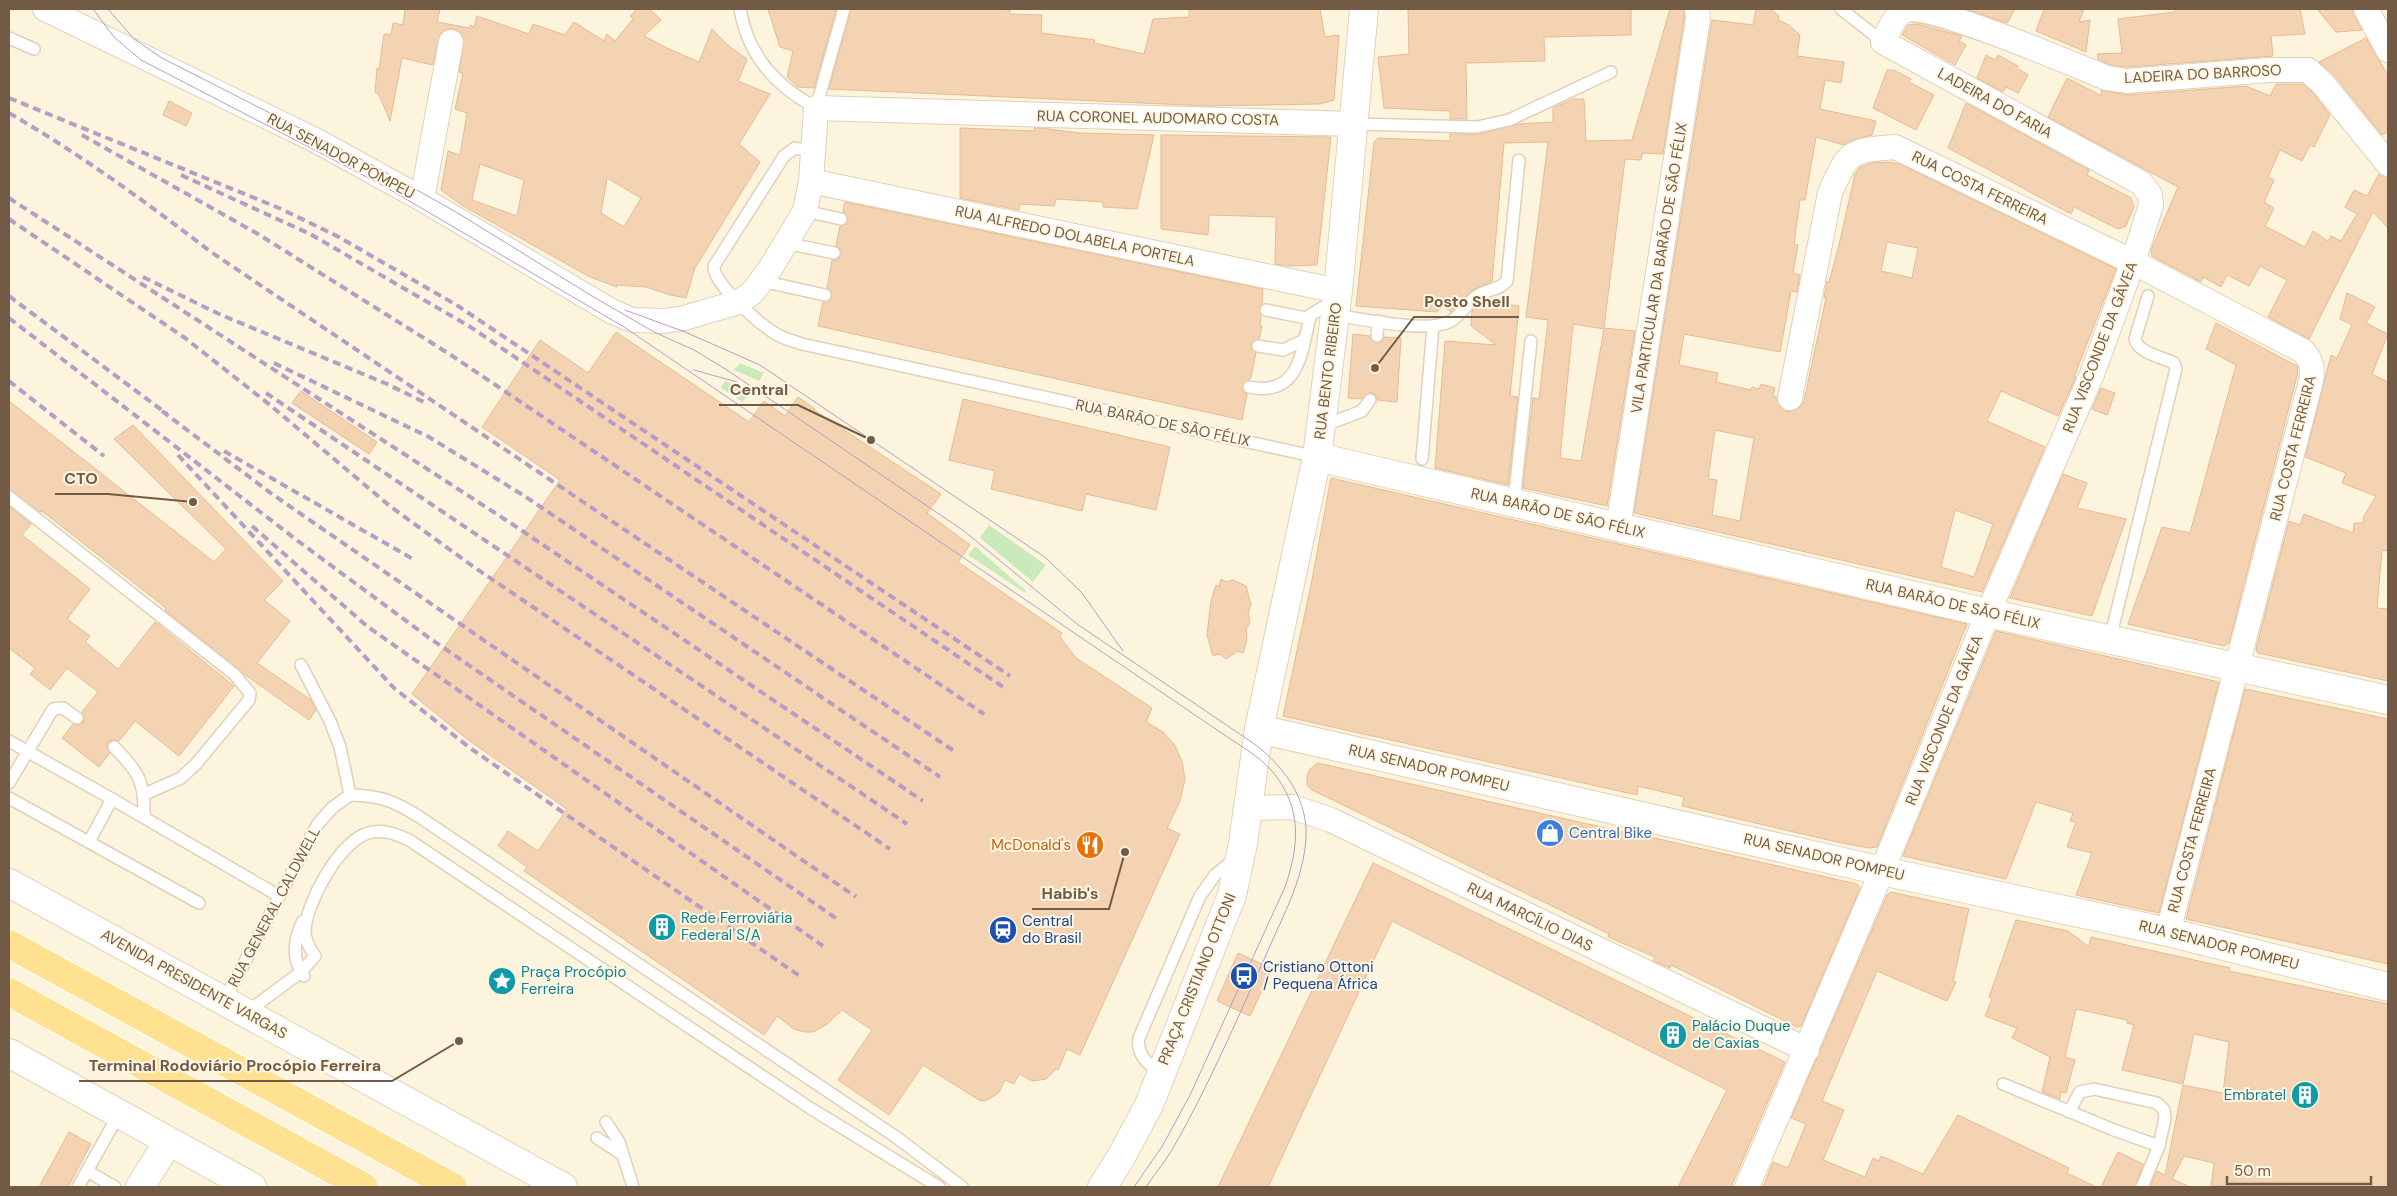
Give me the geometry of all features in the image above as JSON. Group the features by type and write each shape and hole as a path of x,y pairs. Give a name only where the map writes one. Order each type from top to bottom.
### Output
{"main road":[{"path":"9,944 453,1187"},
{"path":"9,992 364,1187"}],"street":[{"name":"RUA SENADOR POMPEU","path":"45,9 315,140 422,199 611,311 628,319 656,321 684,318 739,302"},
{"path":"85,9 97,33"},
{"name":"RUA BENTO RIBEIRO","path":"1259,729 1317,457 1330,305 1354,124 1364,9"},
{"name":"VILA PARTICULAR DA BARÃO DE SÃO FÉLIX","path":"1618,527 1698,19 1697,9"},
{"path":"2366,9 2388,50"},
{"name":"LADEIRA DO BARROSO","path":"1883,42 1898,15 1905,10 1912,10 1950,18 1984,29 2107,78 2120,80 2154,80 2270,70 2308,70 2323,84 2388,164"},
{"path":"422,199 451,42"},
{"name":"LADEIRA DO FARIA","path":"1883,42 2141,183 2150,194"},
{"path":"739,302 753,292 762,281 805,211 814,152 816,108"},
{"name":"RUA CORONEL AUDOMARO COSTA","path":"816,108 1354,124"},
{"name":"RUA COSTA FERREIRA","path":"1790,398 1830,193 1844,161 1853,153 1895,147 2134,262 2303,351 2310,359 2313,367 2168,932"},
{"name":"RUA ALFREDO DOLABELA PORTELA","path":"811,180 1330,305"},
{"name":"RUA VISCONDE DA GÁVEA","path":"1747,1187 1807,1050 1988,613 2092,374 2134,262 2151,205 2150,194"},
{"name":"RUA BARÃO DE SÃO FÉLIX","path":"1317,457 1988,613 2388,700"},
{"name":"RUA SENADOR POMPEU","path":"1259,729 1882,871 2168,932 2388,987"},
{"name":"PRAÇA CRISTIANO OTTONI","path":"1106,1185 1149,1104 1224,919 1232,895 1240,856 1259,729"},
{"name":"RUA MARCÍLIO DIAS","path":"1248,808 1292,807 1331,820 1807,1050"},
{"name":"AVENIDA PRESIDENTE VARGAS","path":"9,883 563,1187"},
{"path":"9,1053 252,1187"},
{"path":"140,1187 168,1142"}],"lane":[{"path":"816,108 844,9"},
{"name":"LADEIRA DO FARIA","path":"1841,9 1883,42"},
{"name":"RUA CORONEL AUDOMARO COSTA","path":"741,13 746,31 765,68 794,96 816,108"},
{"path":"9,38 34,48"},
{"name":"RUA CORONEL AUDOMARO COSTA","path":"1354,124 1477,127 1509,120 1611,72"},
{"path":"739,302 716,277 714,273 716,263 784,156 795,148 814,152"},
{"path":"1266,310 1302,318 1330,305 1378,321 1433,326 1455,319 1470,301 1483,292 1501,288 1507,281 1519,160"},
{"path":"805,211 842,219"},
{"path":"786,243 834,253"},
{"path":"762,281 825,294"},
{"path":"2110,639 2176,369 2174,363 2141,349 2136,344 2135,339 2148,296"},
{"name":"RUA BARÃO DE SÃO FÉLIX","path":"739,302 770,330 791,341 1317,457"},
{"path":"1249,387 1273,389 1287,381 1298,363 1304,340 1330,305"},
{"path":"1377,336 1378,321"},
{"path":"1422,459 1433,326"},
{"path":"1258,346 1283,350 1304,340"},
{"path":"1514,503 1531,341"},
{"path":"1321,427 1362,411 1370,400"},
{"path":"9,496 234,674 250,693 249,700 196,764 181,778 145,794"},
{"path":"301,665 330,721 340,747 350,795 373,796 394,802 418,816 896,1137 962,1187"},
{"path":"9,783 53,709 63,708 77,718"},
{"path":"9,741 112,798 279,896"},
{"path":"114,747 133,767 145,794 144,817"},
{"name":"RUA GENERAL CALDWELL","path":"235,1007 279,896 318,825 332,808 350,795"},
{"path":"9,798 199,903"},
{"path":"89,842 112,798"},
{"path":"302,974 295,953 296,937 327,873 341,853 354,840 367,834 381,831 409,840 810,1108 939,1187"},
{"path":"235,1007 302,974 315,956 306,940 305,930 310,908"},
{"path":"2002,1084 2159,1146"},
{"path":"2069,1112 2080,1092 2094,1089 2157,1103 2164,1110 2166,1118 2159,1146 2142,1187"},
{"path":"78,1187 119,1114"},
{"path":"606,1122 619,1142 633,1187"},
{"path":"597,1138 623,1155"},
{"path":"87,1171 115,1187"}],"green space":[{"path":"740,363 764,373 759,381 734,370"},
{"path":"725,381 750,392 743,402 721,388"},
{"path":"989,525 1046,565 1033,582 980,538"},
{"path":"975,546 1026,591 1025,593 968,555"}],"building":[{"path":"405,9 440,9 437,22 470,28 470,25 474,27 477,16 529,34 533,24 565,35 574,22 604,41 607,34 615,41 633,19 630,16 637,9 650,9 661,20 644,36 667,48 699,62 712,29 730,47 747,59 738,81 770,94 739,144 760,162 695,268 686,298 646,287 617,285 617,287 590,277 463,206 441,190 448,151 460,155 467,113 455,109 463,73 459,72 464,38 460,32 454,29 447,29 441,33 433,65 402,58 390,121 379,95 375,92 377,68 379,69 384,34 391,35 393,23 403,25","holes":["480,164 524,180 517,216 472,200","607,178 641,198 624,227 601,213"]},
{"path":"768,9 836,9 814,88 798,87 787,77 793,51 780,47"},
{"path":"851,9 1010,10 1010,14 1042,15 1041,33 1095,40 1094,43 1144,54 1153,19 1189,17 1189,9 1320,9 1325,37 1339,35 1334,100 1320,104 1208,106 829,89"},
{"path":"1408,9 1631,9 1631,35 1544,37 1545,61 1466,63 1467,119 1450,119 1450,111 1384,108 1378,57 1409,54"},
{"path":"1670,9 1684,9 1663,154 1642,153 1641,160 1625,159 1604,328 1635,331 1607,506 1523,488 1533,398 1539,399 1548,320 1526,317 1548,142 1504,143 1492,282 1472,290 1451,312 1443,306 1437,312 1356,306 1374,142 1378,138 1450,141 1450,134 1478,134 1519,124 1553,122 1553,108 1573,99 1584,99 1586,141 1632,140","holes":["1573,324 1604,329 1581,461 1560,458"]},
{"path":"1756,9 1771,9 1779,16 1778,20 1789,25 1800,35 1797,56 1844,62 1841,83 1825,80 1820,109 1876,121 1872,135 1856,139 1844,145 1816,137 1805,200 1800,200 1794,244 1798,245 1793,273 1800,275 1797,292 1791,291 1780,352 1684,334 1679,365 1718,373 1716,382 1751,390 1752,387 1759,389 1761,384 1775,388 1773,396 1777,397 1781,409 1788,412 1800,407 1804,401 1826,298 1824,298 1827,281 1829,282 1839,245 1855,174 1860,167 1871,163 1886,162 1900,164 2116,269 2074,377 2076,377 2058,416 2001,391 1987,421 2045,447 1982,592 1634,513 1712,20 1753,25","holes":["1887,242 1918,248 1912,278 1881,271","1715,430 1754,438 1740,521 1712,515 1717,480 1708,479","1955,510 1993,524 1974,577 1941,567"]},
{"path":"1965,9 2015,9 2007,23"},
{"path":"2044,9 2084,9 2079,22 2090,20 2086,52 2036,31"},
{"path":"2174,9 2300,9 2305,34 2271,36 2273,56 2128,67 2111,65 2098,59 2097,54 2122,53 2118,19 2175,12"},
{"path":"2317,9 2352,9 2362,30 2336,32"},
{"path":"1917,24 1962,36 1959,41 1966,45 1955,65 1902,35 1908,25"},
{"path":"2366,38 2388,75 2388,132 2382,135 2334,75 2319,62"},
{"path":"1986,55 1995,60 1998,55 2018,66 2017,68 2028,75 2018,93 2006,87 2003,92 1977,78"},
{"path":"1887,70 1894,70 1911,79 1909,82 1934,95 1916,130 1873,108"},
{"path":"2067,78 2102,96 2101,90 2128,95 2246,86 2270,96 2276,84 2303,84 2313,93 2330,115 2314,147 2310,145 2302,161 2280,150 2268,177 2274,180 2264,202 2274,208 2265,226 2305,247 2313,231 2328,241 2331,236 2341,241 2357,214 2345,207 2354,190 2367,196 2379,174 2388,177 2388,228 2373,212 2309,339 2268,317 2287,280 2260,266 2249,286 2227,275 2221,287 2203,277 2201,282 2152,256 2151,250 2178,187 2048,117"},
{"path":"169,101 192,113 186,126 163,115"},
{"path":"1966,103 2089,170 2087,175 2131,198 2134,207 2126,226 2118,229 2074,207 2071,214 1948,148"},
{"path":"960,128 1035,131 1034,128 1041,128 1080,133 1154,135 1137,209 1103,207 1103,202 1056,199 1054,206 1020,204 1019,210 960,198"},
{"path":"1161,135 1331,137 1317,265 1287,266 1275,264 1276,217 1209,215 1208,235 1161,229"},
{"path":"845,202 1263,289 1262,304 1259,309 1261,315 1260,326 1262,326 1259,339 1253,341 1251,345 1256,353 1251,378 1242,386 1242,391 1247,394 1242,420 818,326 823,302 830,300 832,296 827,288 832,260 837,260 841,255 841,250 836,246 840,226 846,224 848,220 843,212"},
{"path":"2347,293 2375,307 2366,323 2388,334 2372,374 2388,382 2388,551 2382,550 2377,608 2388,609 2388,681 2258,653 2256,649 2289,521 2300,525 2304,514 2353,533 2354,523 2363,523 2364,516 2376,496 2342,483 2346,473 2305,457 2331,355 2337,358 2352,325 2340,319"},
{"path":"1491,298 1491,302 1519,306 1510,396 1518,397 1508,485 1435,468 1445,341 1496,345 1471,326 1472,311 1481,302"},
{"path":"2216,323 2297,366 2298,372 2229,643 2224,646 2128,624 2162,527 2190,533 2236,365 2206,349"},
{"path":"616,332 749,422 764,401 785,416 798,397 814,410 941,494 927,513 970,545 958,562 1062,633 1060,637 1076,658 1152,708 1146,722 1163,732 1174,744 1182,761 1185,779 1180,801 1167,828 1180,834 1080,1055 1067,1049 1058,1070 1056,1069 1046,1079 1033,1081 1019,1074 1014,1084 1005,1080 999,1092 985,1101 979,1100 923,1065 889,1115 838,1080 872,1030 842,1010 826,1025 813,1032 794,1029 777,1016 764,1035 524,871 527,867 498,846 508,831 538,851 567,809 467,739 412,694 560,480 482,427 540,340 588,373"},
{"path":"1353,334 1370,336 1371,340 1376,343 1381,342 1384,337 1401,338 1397,402 1377,400 1375,394 1370,393 1362,399 1348,398"},
{"path":"2101,388 2115,393 2107,415 2092,409"},
{"path":"301,391 377,442 369,454 292,403"},
{"path":"963,399 1170,447 1156,510 1086,494 1082,511 991,489 995,471 949,460"},
{"path":"9,401 214,562 226,549 114,439 133,425 283,581 264,600 290,621 257,663 311,700 316,710 309,720 244,674 165,610 166,608 42,511 40,512 9,490"},
{"path":"2063,474 2087,483 2077,508 2126,519 2092,616 2010,598"},
{"path":"1331,478 1967,624 1877,847 1869,848 1837,842 1682,806 1684,797 1638,786 1637,795 1283,716 1311,585"},
{"path":"9,506 31,524 22,535 90,589 67,619 90,636 85,642 118,669 155,622 234,686 179,756 135,721 119,741 113,740 108,742 107,748 110,753 99,767 62,738 73,724 83,723 82,712 98,692 67,668 50,690 30,674 35,668 9,648"},
{"path":"1221,579 1226,582 1233,580 1246,586 1251,605 1248,613 1250,622 1246,630 1247,640 1243,653 1238,651 1226,659 1220,654 1213,656 1207,635 1211,601 1216,585 1219,587"},
{"path":"1996,631 2219,682 2159,913 2076,895 2092,853 2067,847 2076,822 2070,821 2073,813 2036,802 2006,879 1903,856"},
{"path":"2245,689 2388,719 2388,964 2186,919"},
{"path":"1318,763 1632,834 1633,831 1650,835 1650,837 1857,884 1860,888 1801,1026 1797,1027 1671,965 1670,968 1653,961 1655,957 1608,937 1609,934 1312,790 1307,785 1307,776 1310,769"},
{"name":"Palácio Duque de Caxias","path":"1373,863 1785,1062 1731,1187 1678,1187 1727,1090 1392,921 1268,1187 1218,1187"},
{"path":"1891,892 1969,909 1953,981 1956,982 1947,1001 1877,971 1822,1101 1844,1110 1823,1160 1865,1177 1873,1158 1879,1161 1881,1156 1923,1174 1958,1115 2069,1168 2067,1173 2096,1187 1763,1187 1773,1162 1788,1168 1806,1124 1791,1118 1887,895"},
{"path":"2016,920 2068,931 2089,947 2091,937 2230,968 2229,971 2388,1004 2388,1187 2211,1186 2214,1163 2184,1156 2172,1179 2190,1187 2150,1187 2157,1171 2165,1175 2183,1085 2223,1093 2229,1042 2194,1034 2183,1084 2122,1070 2134,1025 2127,1023 2127,1020 2076,1009 2065,1057 2075,1060 2066,1093 2061,1092 2060,1099 2042,1092 2050,1057 2012,1038 2017,1028 1985,1016 1992,999 1989,997"},
{"path":"1238,953 1272,969 1250,1016 1217,1001"},
{"path":"69,1132 91,1144 68,1187 39,1187"},
{"path":"2118,1152 2143,1164 2135,1187 2101,1187"}],"tram line":[{"path":"93,9 114,37 141,60 382,185 624,327 1247,750 1272,771 1282,785 1293,813 1295,842 1290,872 1285,887 1191,1093 1163,1145 1134,1187"},
{"path":"108,9 134,39 162,58 378,168 456,212 654,332 694,350 727,370 964,531 1077,624 1256,745 1282,771 1296,791 1304,814 1306,844 1299,877 1287,909 1209,1079 1172,1150 1146,1187"},
{"path":"625,310 685,332 760,365 1046,558 1082,593 1123,651"},
{"path":"694,370 737,382"}],"railway":[{"path":"9,98 279,208 339,237 458,306 1010,676"},
{"path":"9,113 87,162 211,252 957,753"},
{"path":"82,135 258,234 451,355 984,714"},
{"path":"181,175 310,234 469,326 1003,687"},
{"path":"9,198 509,522 923,801"},
{"path":"9,219 185,338 270,405 391,507 471,565 890,849"},
{"path":"143,277 219,314 387,384 428,404"},
{"path":"9,296 167,414"},
{"path":"9,318 298,541 428,637 840,921"},
{"path":"274,363 429,437 526,497 940,777"},
{"path":"9,381 104,456"},
{"path":"266,393 907,824"},
{"path":"162,411 272,494 856,897"},
{"path":"224,451 413,559"},
{"path":"178,455 394,688 470,748 801,977"},
{"path":"252,526 368,627 823,946"}],"place":[{"name":"Posto Shell","path":"1375,368"},
{"name":"Central","path":"871,440"},
{"name":"CTO","path":"193,502"},
{"name":"Central Bike","path":"1550,833"},
{"name":"McDonald's","path":"1090,845"},
{"name":"Habib's","path":"1125,852"},
{"name":"Rede Ferroviária Federal S/A","path":"662,927"},
{"name":"Central do Brasil","path":"1003,930"},
{"name":"Cristiano Ottoni / Pequena África","path":"1244,976"},
{"name":"Praça Procópio Ferreira","path":"502,981"},
{"name":"Palácio Duque de Caxias","path":"1673,1035"},
{"name":"Terminal Rodoviário Procópio Ferreira","path":"459,1041"},
{"name":"Embratel","path":"2305,1095"}]}
